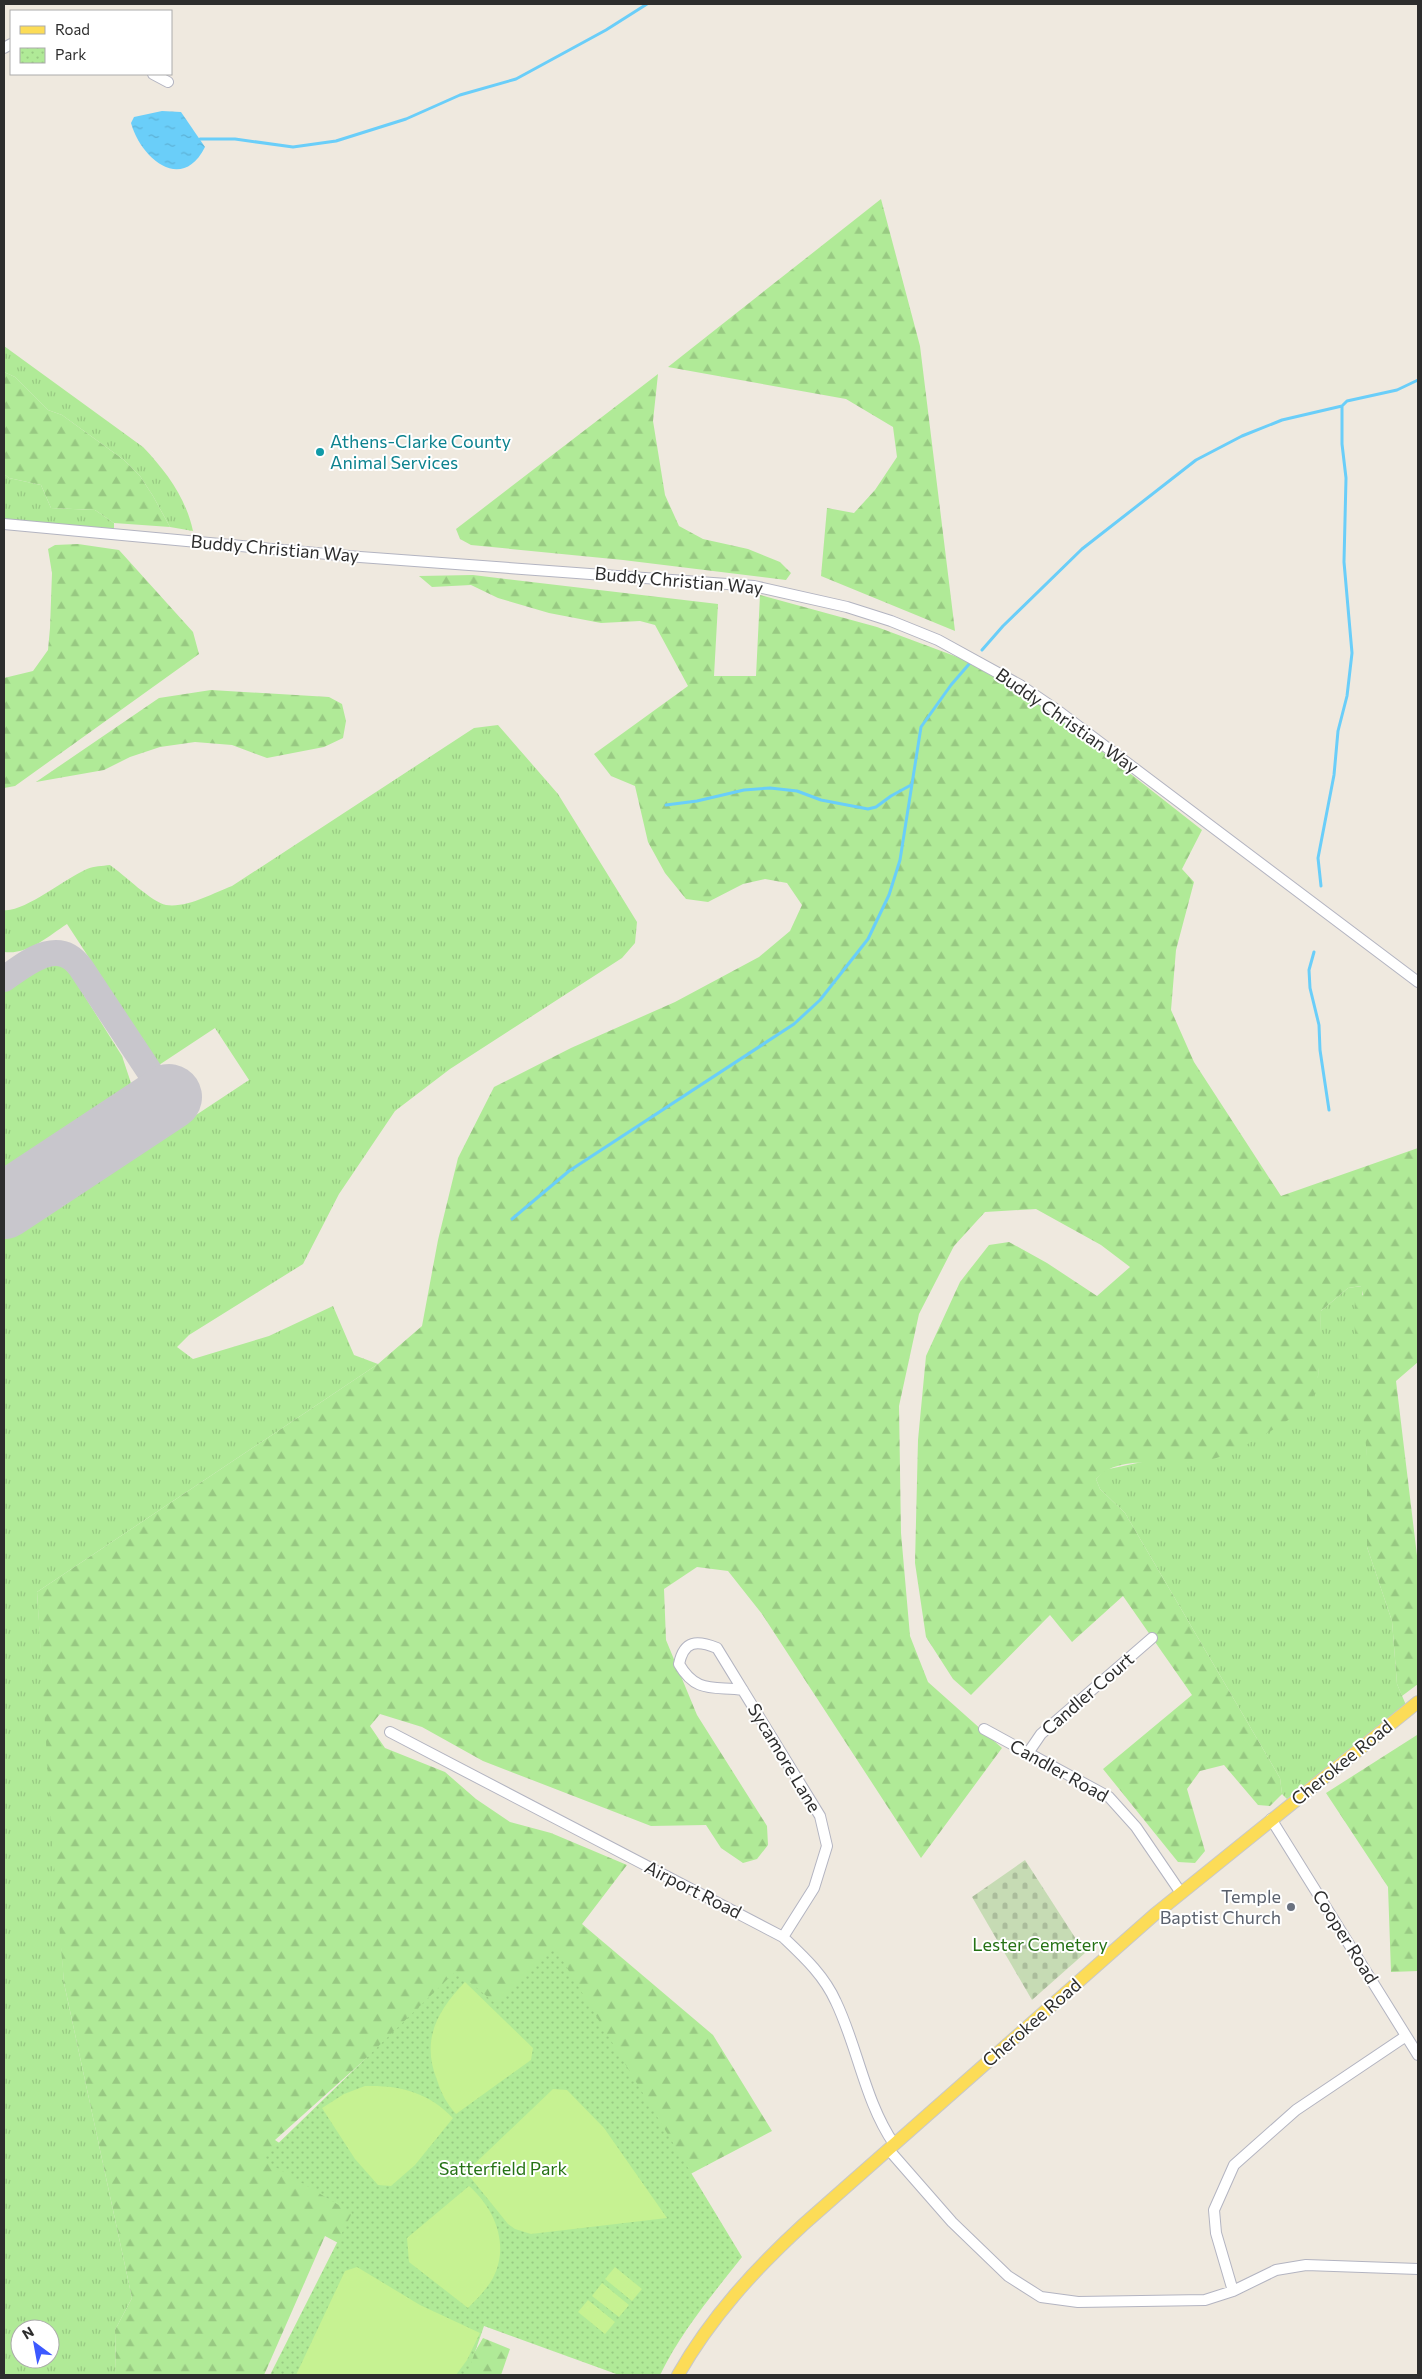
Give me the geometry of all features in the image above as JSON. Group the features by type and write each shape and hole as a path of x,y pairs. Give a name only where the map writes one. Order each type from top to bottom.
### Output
{"main road":[{"name":"Cherokee Road","path":"678,2375 716,2316 767,2258 1181,1893 1418,1702"}],"street":[{"path":"155,75 168,82"},
{"name":"Buddy Christian Way","path":"4,524 351,556 754,586 856,610 938,640 1020,685 1069,719 1418,982"},
{"name":"Candler Court","path":"1028,1753 1041,1734 1152,1638"},
{"name":"Sycamore Lane","path":"743,1690 695,1684 686,1676 679,1664 682,1651 692,1643 703,1642 718,1648 820,1816 826,1846 814,1888 783,1936"},
{"name":"Candler Road","path":"984,1729 1109,1797 1136,1827 1181,1893"},
{"name":"Airport Road","path":"390,1732 783,1936 824,1980 837,2002 866,2085 892,2147 952,2222 1008,2276 1041,2297 1078,2302 1205,2300 1233,2292 1276,2270 1306,2265 1418,2269"},
{"name":"Cooper Road","path":"1271,1819 1418,2055"},
{"path":"1233,2292 1216,2233 1214,2210 1234,2164 1296,2110 1406,2036"}],"green space":[{"path":"881,199 920,346 955,631 821,576 827,508 854,513 875,490 897,457 893,427 846,399 668,367"},
{"path":"4,346 143,447 160,466 180,496 193,531 170,527 140,476 124,460 62,415 48,410 15,377 4,372"},
{"path":"4,372 15,377 48,410 62,415 124,460 140,476 170,527 114,523 95,510 51,508 41,485 9,478 4,474"},
{"path":"658,374 653,421 665,495 679,526 703,539 748,549 780,562 791,573 786,580 623,560 471,545 460,539 456,529"},
{"path":"4,474 9,478 41,485 51,508 95,510 114,523 114,530 4,519"},
{"path":"78,544 119,550 193,632 199,654 15,786 4,788 4,678 33,671 48,650 52,573 48,549 55,545"},
{"path":"473,575 718,604 714,676 756,676 760,595 877,627 960,658 1039,702 1202,830 1182,869 1194,882 1176,950 1171,1010 1194,1062 1281,1196 1418,1148 1418,1362 1396,1381 1418,1564 1418,1684 1402,1696 1397,1684 1392,1621 1367,1547 1367,1456 1354,1322 1355,1298 1363,1295 1361,1286 1348,1288 1321,1311 1318,1377 1313,1398 1308,1405 1287,1421 1258,1438 1216,1458 1187,1463 1127,1464 1115,1467 1096,1479 1100,1489 1125,1513 1280,1778 1282,1794 1270,1806 1258,1805 1224,1765 1200,1771 1187,1789 1205,1851 1195,1863 1178,1862 1103,1769 1192,1695 1123,1596 1072,1642 1050,1615 971,1695 953,1679 926,1637 915,1563 918,1440 926,1356 960,1282 989,1245 1009,1242 1047,1263 1097,1296 1130,1267 1101,1245 1036,1209 985,1212 954,1246 919,1314 899,1406 901,1533 910,1636 928,1682 1002,1748 921,1858 762,1614 728,1571 697,1567 664,1589 666,1640 697,1715 767,1826 768,1845 757,1859 743,1863 721,1848 706,1825 651,1826 483,1761 422,1727 380,1714 370,1726 385,1748 445,1772 476,1799 510,1822 551,1833 627,1865 582,1924 713,2035 772,2131 679,2180 499,2009 457,1977 275,2140 360,2198 342,2245 325,2236 264,2375 116,2375 115,2330 132,2298 64,1983 52,1841 37,1592 378,1364 422,1326 438,1240 458,1158 494,1087 571,1048 675,1002 759,957 790,931 802,905 787,883 765,879 743,884 708,902 686,899 665,873 648,842 635,786 611,776 594,754 688,686 655,625 640,621 601,623 549,613 498,598 471,585 432,587 419,576"},
{"path":"211,690 329,697 342,704 346,721 343,738 324,747 267,758 232,745 195,742 160,747 130,757 104,770 36,782 159,698"},
{"path":"498,725 558,794 637,922 635,943 622,958 450,1069 395,1111 339,1194 303,1264 189,1335 177,1347 193,1359 269,1336 333,1306 354,1355 378,1364 37,1592 64,1983 132,2298 115,2330 116,2375 4,2375 4,1234 189,1111 193,1117 249,1080 215,1028 159,1065 67,924 29,948 21,951 4,952 4,910 22,906 33,901 87,869 110,865 146,894 166,905 192,902 232,886 474,728"},
{"path":"51,963 62,965 72,976 122,1056 134,1092 4,1180 4,992"},
{"path":"1362,1286 1367,1456 1367,1547 1392,1621 1397,1684 1406,1705 1287,1799 1282,1794 1280,1778 1125,1513 1100,1489 1096,1479 1104,1470 1147,1461 1187,1463 1318,1377 1321,1311 1348,1288"},
{"path":"1417,1735 1418,1971 1391,1972 1388,1887 1326,1793"},
{"name":"Lester Cemetery","path":"1025,1860 1085,1953 1032,2000 972,1897"},
{"name":"Satterfield Park","path":"555,1948 742,2257 687,2329 660,2375 619,2375 484,2326 467,2375 270,2375 352,2213 262,2159 456,1971 495,2003"},
{"path":"465,1982 533,2048 531,2060 456,2114 440,2089 432,2065 431,2039 440,2015"},
{"path":"365,2086 390,2087 413,2092 434,2102 453,2118 415,2165 391,2186 378,2185 355,2159 322,2108 344,2094"},
{"path":"553,2089 567,2090 604,2128 667,2218 531,2234 515,2229 508,2224 466,2172"},
{"path":"469,2186 486,2205 493,2217 500,2240 500,2253 498,2266 493,2278 485,2290 468,2308 409,2262 407,2238"},
{"path":"357,2267 420,2305 480,2333 467,2360 456,2375 296,2375 345,2271"},
{"path":"615,2267 642,2289 632,2301 605,2279"},
{"path":"602,2283 629,2305 619,2317 592,2296"},
{"path":"588,2300 615,2322 605,2334 578,2312"},
{"path":"483,2338 510,2349 501,2375 461,2375"}],"water":[{"path":"162,111 181,112 205,147 196,161 185,168 174,169 163,166 153,159 136,136 131,123 134,117"}],"waterway":[{"path":"200,139 235,139 293,147 336,141 406,119 460,95 516,79 606,30 647,4"},
{"path":"982,650 1003,626 1082,549 1196,460 1242,436 1282,420 1342,406 1347,401 1397,390 1418,380"},
{"path":"1321,886 1318,858 1334,775 1338,731 1347,696 1352,653 1344,562 1346,478 1342,444 1342,406"},
{"path":"512,1219 569,1171 794,1024 820,1000 868,939 889,895 900,860 921,727 951,685 970,663"},
{"path":"666,805 697,801 744,790 770,788 797,791 821,800 868,809 876,807 911,785"},
{"path":"1314,952 1309,970 1310,988 1319,1025 1320,1050 1329,1110"}],"taxiway":[{"path":"4,979 42,955 62,954 72,959 81,968 167,1098"}],"runway":[{"path":"4,1206 169,1097"}],"place":[{"name":"Athens-Clarke County Animal Services","path":"320,452"},
{"name":"Temple Baptist Church","path":"1291,1907"}]}
